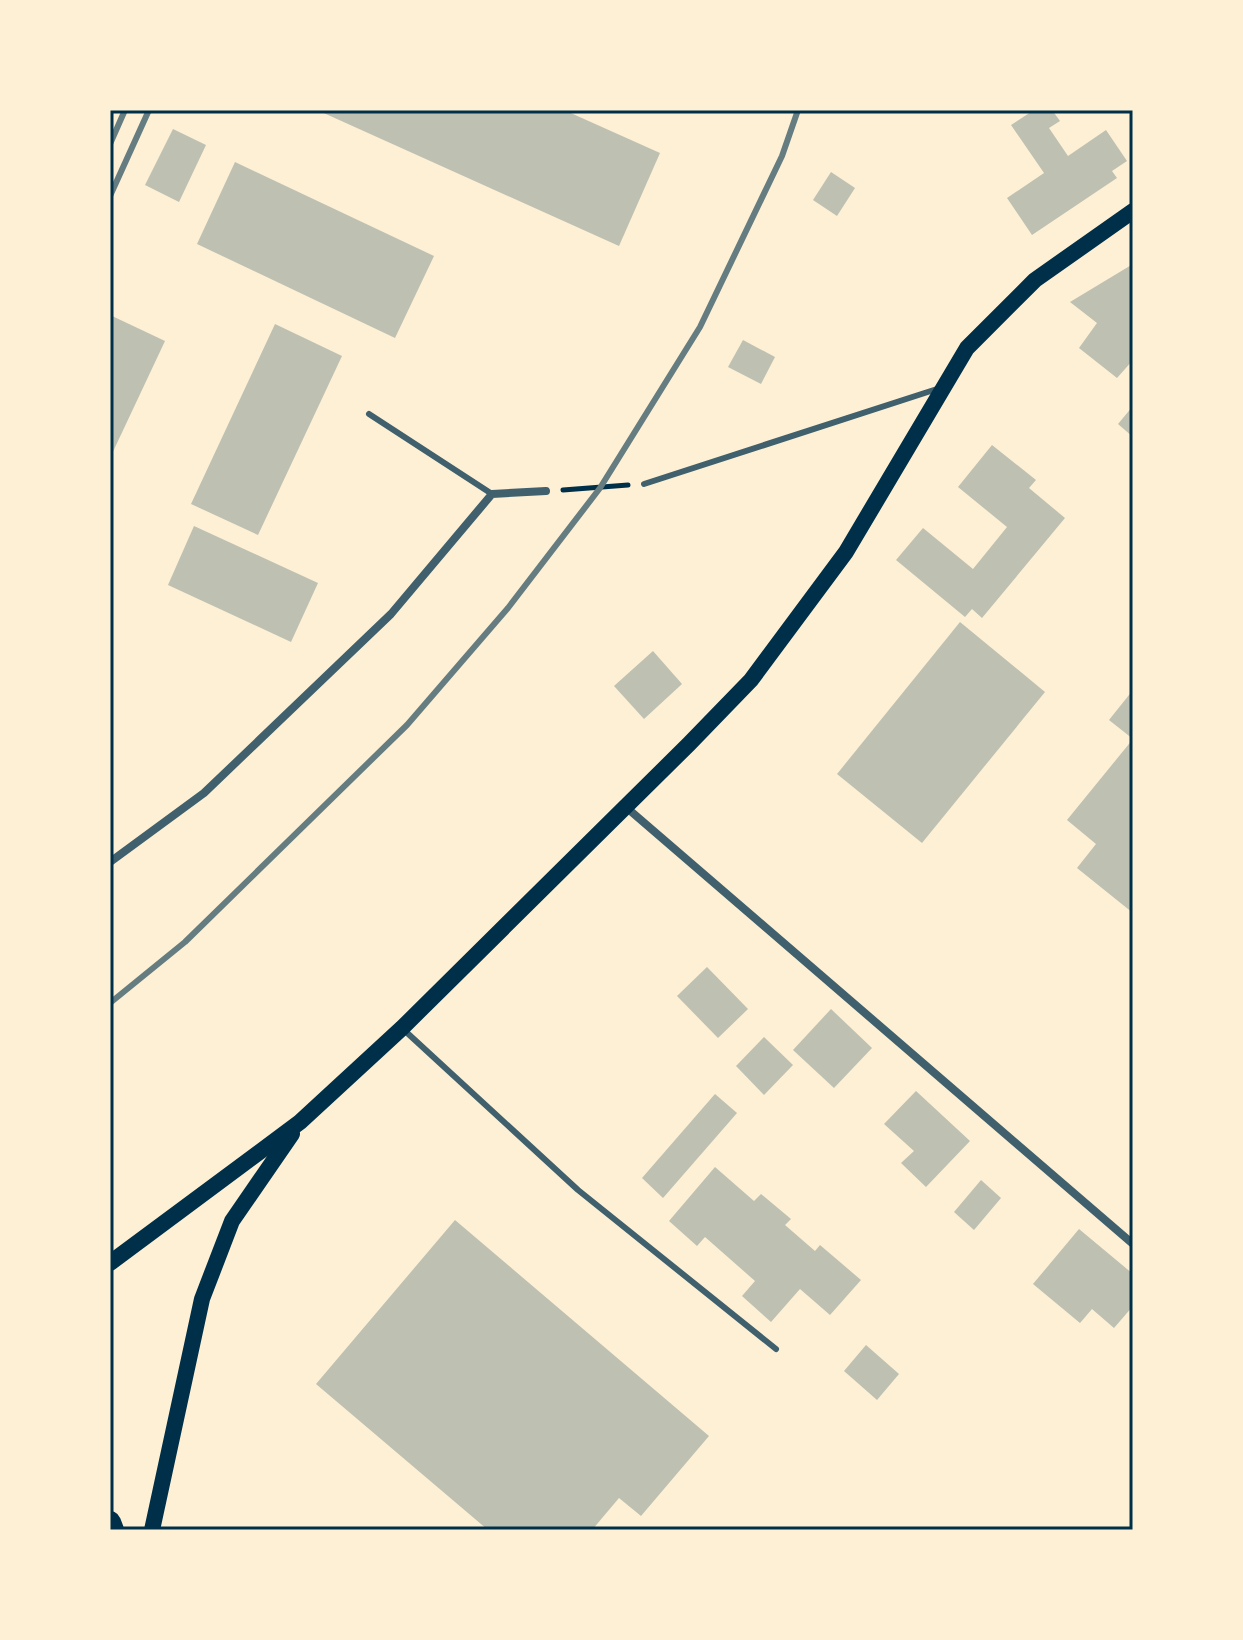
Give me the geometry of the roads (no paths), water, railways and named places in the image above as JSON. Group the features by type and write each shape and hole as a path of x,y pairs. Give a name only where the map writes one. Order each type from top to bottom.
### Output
{"highway":[{"path":"110,1522 113,1530"}],"main road":[{"path":"110,1263 300,1122 402,1028 627,808 761,667 846,552 967,348 996,315 1035,280 1133,211"},
{"path":"152,1530 202,1299 232,1221 300,1122"}],"street":[{"path":"110,862 204,793 391,614 492,494 546,491"},
{"path":"627,808 1133,1244"}],"lane":[{"path":"644,484 942,388"},
{"path":"369,414 492,494"},
{"path":"402,1028 578,1190 776,1349"}],"railway":[{"path":"110,144 125,110"},
{"path":"110,196 149,110"},
{"path":"110,1003 185,942 407,725 508,608 600,488 700,327 782,156 798,110"}]}
